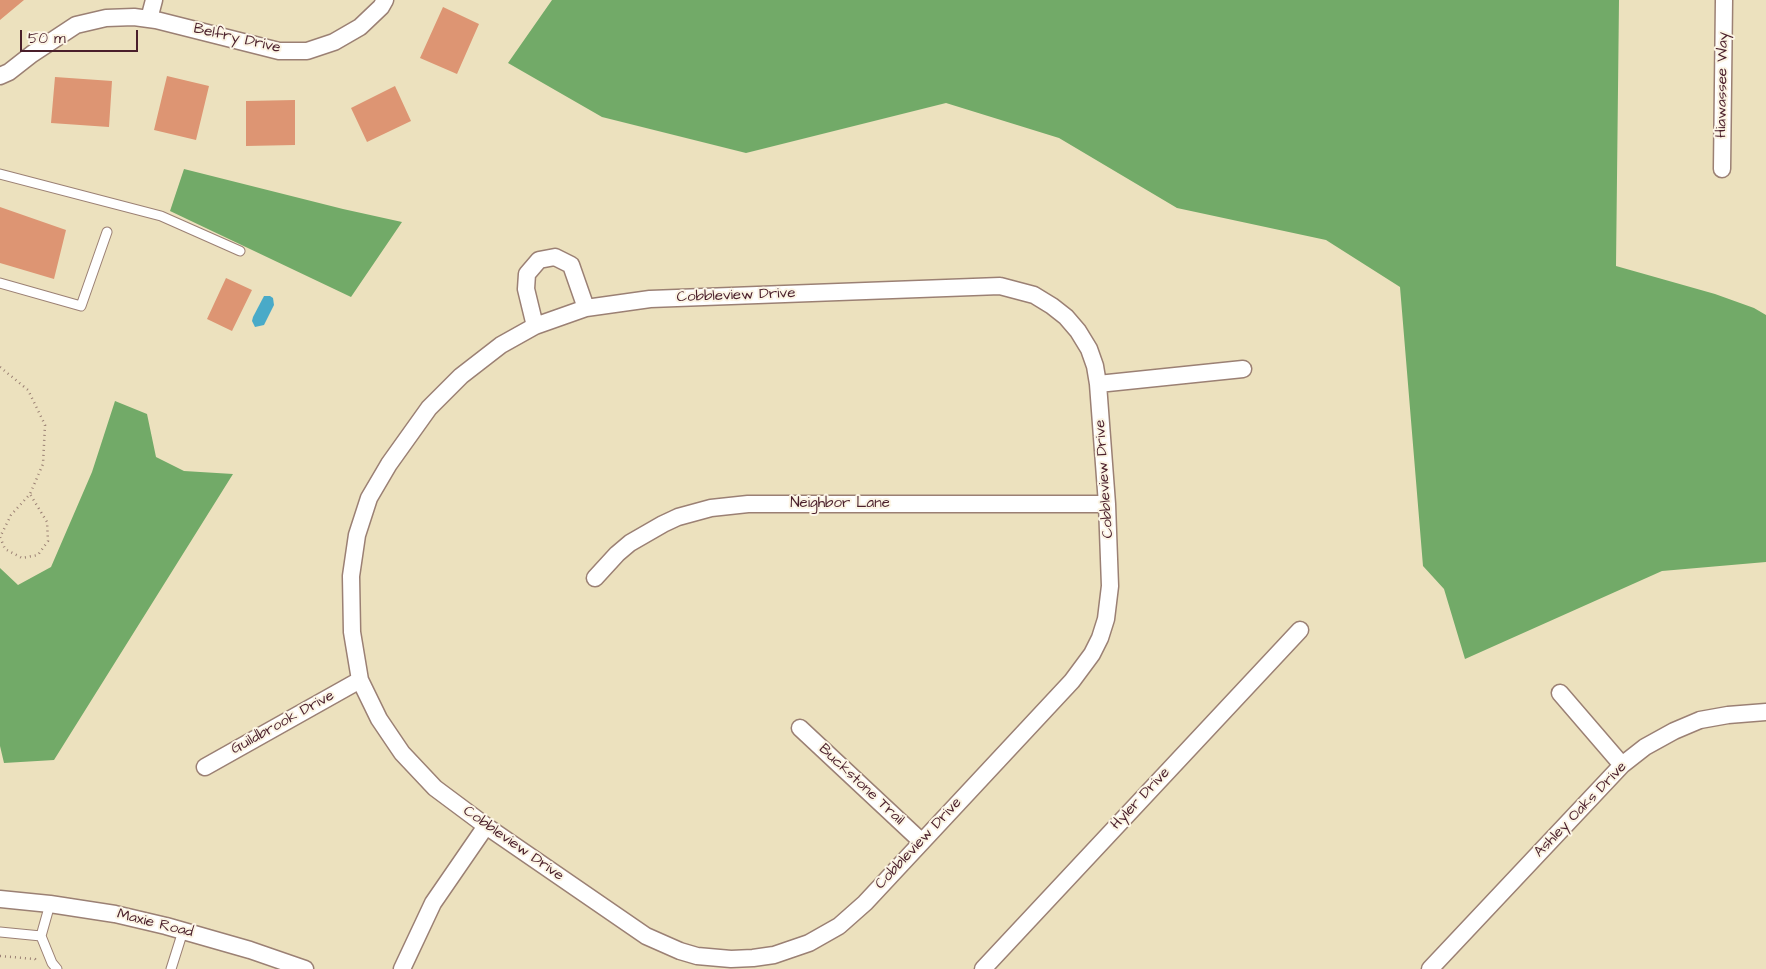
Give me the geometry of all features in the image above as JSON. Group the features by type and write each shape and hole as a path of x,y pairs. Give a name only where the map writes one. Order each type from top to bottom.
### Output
{"street":[{"path":"149,19 154,0"},
{"name":"Belfry Drive","path":"0,76 9,72 32,54 76,25 106,18 134,17 149,19 279,51 307,51 334,42 360,27 381,7 385,0"},
{"name":"Hiawassee Way","path":"1722,169 1724,0"},
{"path":"535,326 526,289 527,274 539,260 555,256 570,265 586,308"},
{"name":"Cobbleview Drive","path":"1000,286 1034,295 1066,317 1078,331 1095,366 1107,504 1110,586 1103,628 1092,654 1072,681 865,903 839,926 824,936 774,955 731,959 697,956 680,951 646,936 486,826 435,788 402,753 380,719 360,680 352,632 351,576 357,535 369,498 389,464 429,408 461,376 501,345 535,326 586,308 650,299 1000,286"},
{"path":"1098,384 1243,369"},
{"name":"Neighbor Lane","path":"595,578 630,543 678,517 711,508 748,504 1107,504"},
{"name":"Hyler Drive","path":"984,969 1300,630"},
{"name":"Guildbrook Drive","path":"205,766 360,680"},
{"path":"1560,693 1622,765"},
{"name":"Ashley Oaks Drive","path":"1430,969 1622,765 1674,730 1700,720 1728,714 1766,712"},
{"name":"Buckstone Trail","path":"800,728 922,842"},
{"path":"402,969 433,903 486,826"},
{"name":"Maxie Road","path":"0,899 50,904 115,914 183,930 305,969"}],"lane":[{"path":"0,174 161,216 240,251"},
{"path":"0,283 81,306 107,232"},
{"path":"50,904 42,936 52,963 57,969"},
{"path":"171,969 183,930"},
{"path":"0,932 42,936"}],"path":[{"path":"0,367 28,390 45,425 43,464 30,494 11,515 0,537 5,549 22,558 38,555 48,541 47,522 30,494"},
{"path":"0,956 35,959 38,964"}],"green space":[{"path":"552,0 1619,0 1616,266 1715,294 1754,308 1766,315 1766,562 1662,571 1465,659 1444,589 1423,566 1400,287 1326,240 1177,208 1059,138 946,103 746,153 602,117 508,63"},
{"path":"184,169 402,222 351,297 170,211"},
{"path":"115,401 147,414 156,457 184,471 233,474 54,760 4,763 0,746 0,568 18,585 51,567 92,472"}],"water":[{"path":"264,296 273,298 274,305 264,325 255,327 252,321 253,317"}],"building":[{"path":"0,0 24,0 0,20"},
{"path":"443,7 479,24 457,74 420,58"},
{"path":"167,76 209,86 196,140 154,130"},
{"path":"55,77 112,81 109,127 51,123"},
{"path":"395,86 411,121 367,142 351,108"},
{"path":"295,100 295,145 246,146 246,101"},
{"path":"0,207 66,230 54,279 0,263"},
{"path":"226,278 252,290 232,331 207,319"}]}
